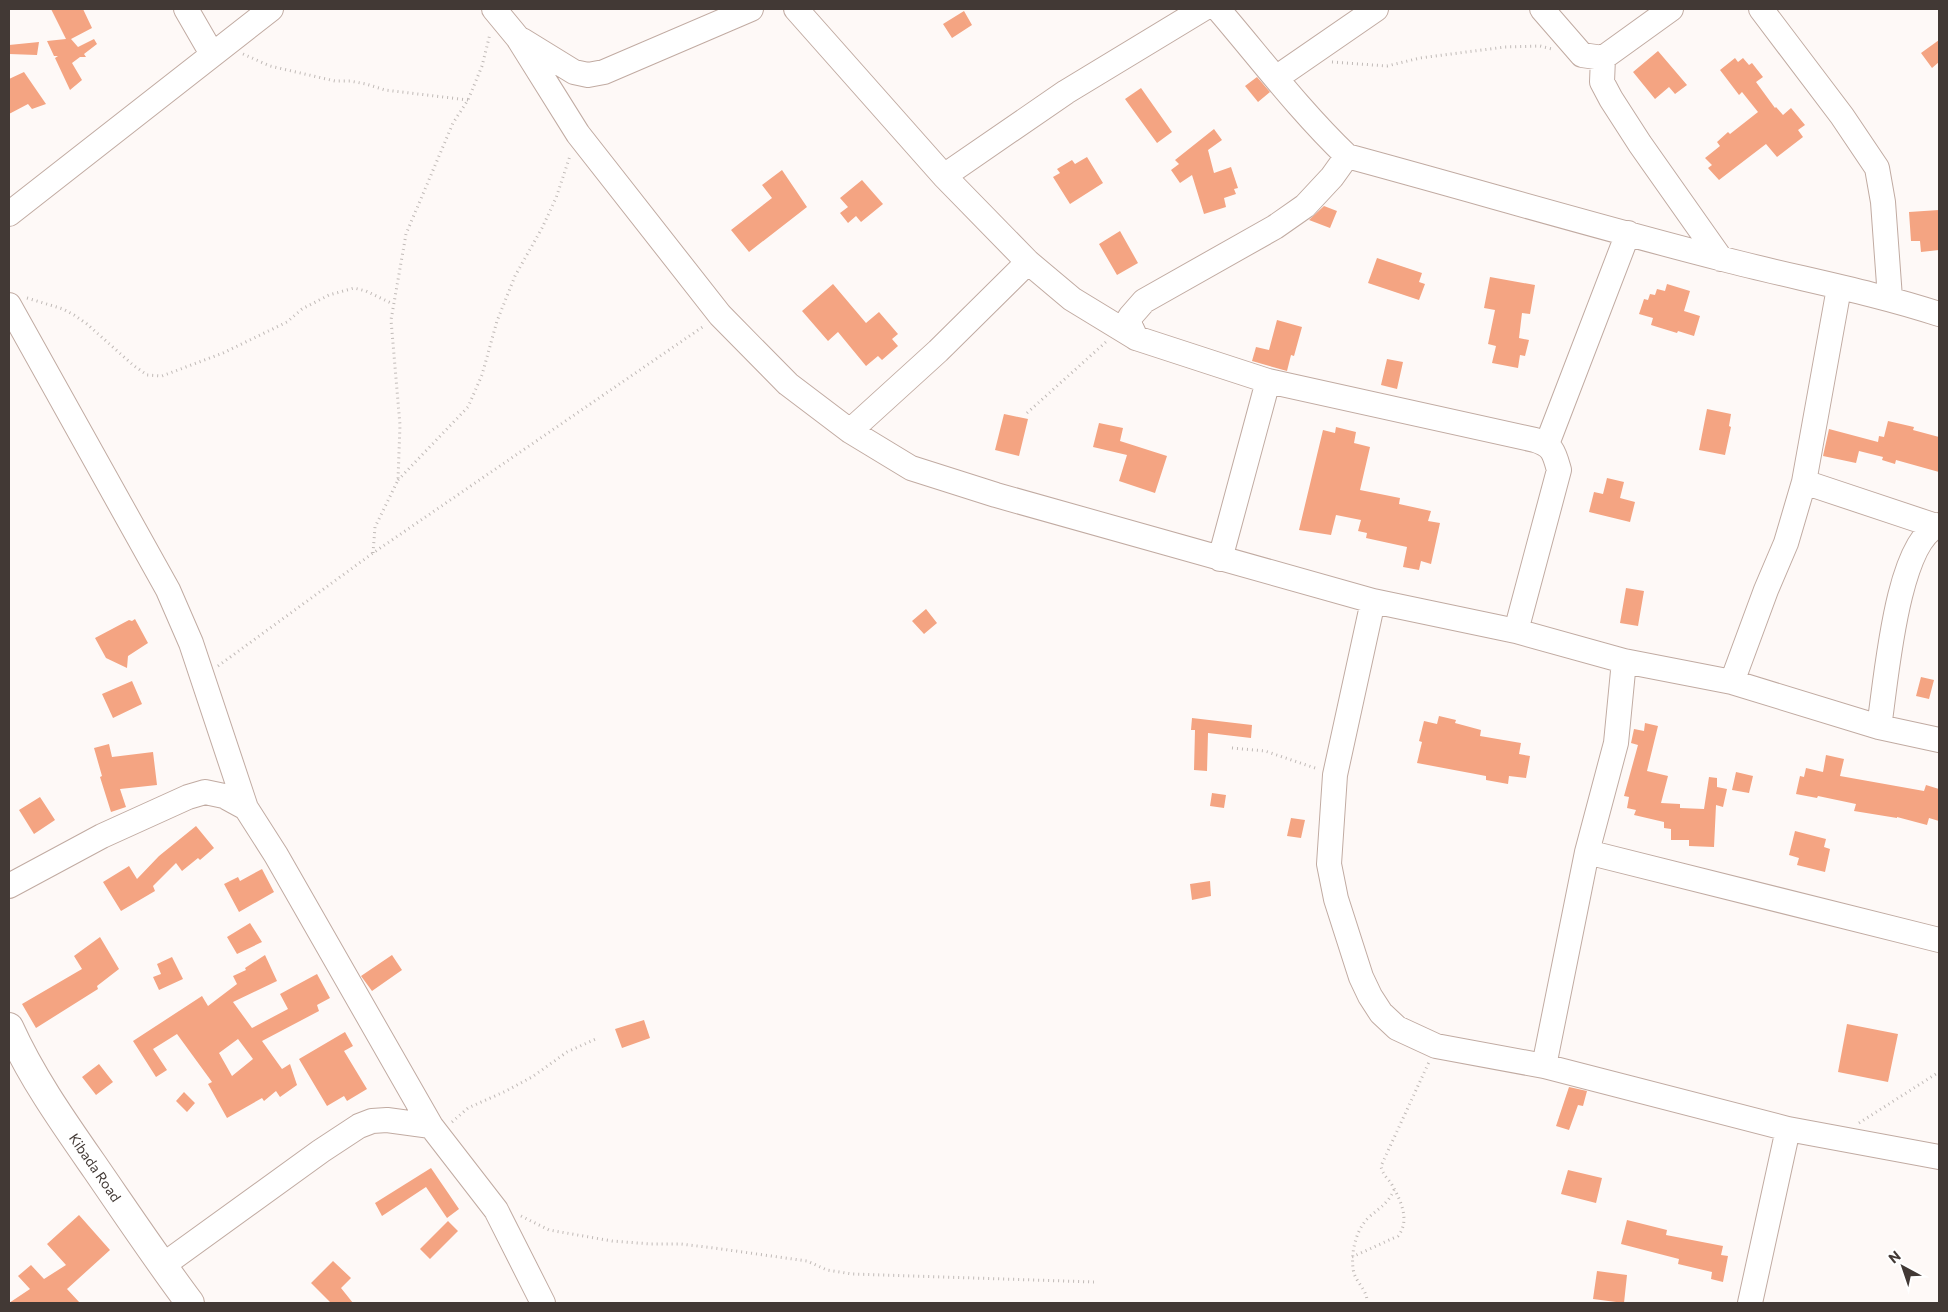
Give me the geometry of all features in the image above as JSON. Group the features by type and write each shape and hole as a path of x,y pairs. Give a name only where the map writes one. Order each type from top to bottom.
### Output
{"main road":[{"name":"Kibada Road","path":"9,1026 23,1058 58,1114 162,1266 190,1303"}],"street":[{"path":"186,9 218,49"},
{"path":"9,214 271,9"},
{"path":"518,38 574,72 588,75 604,72 751,9"},
{"path":"796,9 944,176 1028,262 1072,299 1129,334 1268,382 1547,444 1555,456 1559,470 1516,631"},
{"path":"944,176 1066,92 1203,9"},
{"path":"1218,9 1276,78 1347,156 1721,259 1890,298 1939,314"},
{"path":"1276,78 1376,9"},
{"path":"1542,9 1592,56 1611,99 1640,144 1721,259"},
{"path":"1592,56 1671,9"},
{"path":"1761,9 1842,116 1877,168 1883,202 1890,298"},
{"path":"495,10 518,38 578,134 720,316 788,384 850,431 911,468 996,495 1373,601 1516,631 1624,661 1732,682 1879,727 1939,740"},
{"path":"1129,334 1130,317 1134,310 1144,301 1275,227 1305,206 1332,178 1347,156"},
{"path":"1547,444 1628,233"},
{"path":"850,431 938,351 1028,262"},
{"path":"1732,682 1766,590 1786,543 1804,482 1840,288"},
{"path":"16,301 168,590 191,643 246,808 276,855 435,1130 496,1210 543,1303"},
{"path":"1220,559 1268,382"},
{"path":"1804,482 1938,525 1918,544 1907,568 1898,604 1879,727"},
{"path":"1373,601 1335,775 1329,864 1336,899 1361,977 1381,1013 1398,1028 1436,1046 1544,1066 1788,1129 1939,1157"},
{"path":"1544,1066 1587,852 1616,743 1624,661"},
{"path":"9,886 102,836 188,797 204,792 224,796 246,808"},
{"path":"1587,852 1939,940"},
{"path":"162,1266 321,1151 359,1126 372,1121 387,1120 435,1130"},
{"path":"1750,1303 1788,1129"}],"path":[{"path":"398,480 400,425 391,320 406,234 454,123 468,100 482,66 495,10"},
{"path":"1302,60 1387,66 1420,58 1540,46 1592,56"},
{"path":"218,49 290,71 334,81 366,84 385,90 468,100"},
{"path":"373,553 375,527 398,480 468,407 482,375 497,321 515,276 542,228 556,198 578,134"},
{"path":"16,301 63,309 87,324 132,365 147,375 162,376 223,353 287,322 302,308 329,295 354,288 366,291 393,304"},
{"path":"203,677 373,553 720,316"},
{"path":"1027,413 1129,334"},
{"path":"1232,748 1265,751 1335,775"},
{"path":"435,1130 468,1108 532,1077 567,1052 598,1038"},
{"path":"1352,1257 1398,1236 1401,1231 1404,1219 1402,1207 1395,1190 1382,1170 1382,1163 1436,1046"},
{"path":"1835,1138 1939,1072"},
{"path":"1367,1303 1363,1288 1353,1272 1352,1257 1362,1225 1388,1202 1395,1190"},
{"path":"496,1210 520,1215 549,1230 612,1241 681,1244 807,1261 827,1270 852,1274 1094,1282"}],"building":[{"path":"51,9 83,9 92,28 71,39 78,47 94,39 97,44 84,54 86,57 80,57 72,63 82,80 70,90 55,58 58,56 54,56 47,41 66,39"},
{"path":"964,11 972,25 952,38 943,24"},
{"path":"1939,40 1939,62 1932,68 1921,53"},
{"path":"39,42 37,55 9,54 9,45"},
{"path":"1658,51 1687,85 1675,94 1669,87 1655,99 1633,72"},
{"path":"1735,58 1738,62 1743,58 1749,65 1752,63 1763,77 1756,82 1775,108 1783,115 1791,108 1805,125 1798,130 1803,137 1777,157 1766,144 1719,180 1708,168 1712,165 1705,158 1720,146 1717,142 1728,132 1730,134 1758,112 1742,92 1739,95 1720,70"},
{"path":"24,72 46,104 32,109 28,104 9,114 9,79"},
{"path":"1257,77 1270,92 1258,102 1245,86"},
{"path":"1141,88 1172,132 1157,143 1125,99"},
{"path":"1214,129 1222,140 1208,150 1214,173 1231,167 1238,188 1234,189 1236,194 1224,198 1226,207 1204,214 1192,175 1180,183 1171,170 1179,164 1175,160"},
{"path":"1087,157 1103,183 1070,204 1053,177 1060,173 1057,169 1072,160 1075,164"},
{"path":"782,170 807,207 749,252 731,230 772,198 762,185"},
{"path":"862,180 883,204 861,222 856,216 848,223 840,213 848,207 840,198"},
{"path":"1324,206 1337,211 1330,228 1309,220"},
{"path":"1939,210 1939,250 1921,252 1920,241 1911,241 1909,212"},
{"path":"1120,231 1138,263 1117,275 1099,244"},
{"path":"1377,258 1422,273 1419,282 1425,284 1419,300 1368,283"},
{"path":"1490,277 1535,285 1530,314 1522,313 1519,338 1529,340 1525,356 1520,355 1518,368 1492,363 1496,346 1488,344 1495,310 1484,308"},
{"path":"833,284 866,323 879,312 898,334 892,339 898,346 882,360 878,356 866,366 838,332 828,341 802,311"},
{"path":"1667,284 1690,291 1684,311 1700,316 1694,336 1651,325 1653,318 1639,314 1644,299 1648,300 1650,294 1655,295 1657,289 1665,291"},
{"path":"1277,320 1302,327 1294,356 1291,355 1287,371 1252,361 1256,347 1269,350"},
{"path":"1387,359 1403,362 1397,389 1381,385"},
{"path":"1707,409 1731,414 1729,426 1731,427 1725,455 1699,450"},
{"path":"1004,414 1028,419 1019,456 995,450"},
{"path":"1888,421 1914,427 1913,430 1939,437 1939,472 1896,460 1895,464 1882,460 1883,457 1859,451 1856,463 1823,456 1829,429 1878,442 1879,436 1884,437"},
{"path":"1099,423 1123,428 1120,441 1167,456 1155,493 1119,481 1127,455 1093,447"},
{"path":"1336,427 1356,432 1354,443 1370,447 1360,490 1400,498 1399,504 1431,511 1428,521 1440,523 1431,564 1421,561 1419,570 1403,567 1407,547 1366,538 1367,533 1358,531 1361,520 1336,515 1331,535 1299,530 1323,430 1335,433"},
{"path":"1607,478 1624,482 1620,498 1635,502 1630,522 1589,512 1594,492 1603,494"},
{"path":"1626,588 1644,591 1638,626 1620,623"},
{"path":"926,609 937,623 924,634 912,621"},
{"path":"135,619 148,643 128,656 127,668 106,658 95,638 129,620"},
{"path":"1921,677 1934,680 1929,699 1916,696"},
{"path":"132,681 142,704 113,718 102,694"},
{"path":"1439,716 1456,720 1455,723 1481,730 1480,736 1521,743 1519,754 1530,756 1526,778 1509,776 1508,784 1486,780 1486,776 1417,763 1422,742 1419,741 1424,721 1437,724"},
{"path":"1192,718 1252,725 1251,738 1208,733 1207,771 1194,770 1195,730 1191,730"},
{"path":"1645,723 1658,726 1647,771 1668,776 1661,803 1680,804 1680,808 1704,809 1709,777 1717,778 1717,787 1727,789 1723,807 1716,805 1714,847 1689,846 1689,840 1671,840 1671,829 1664,828 1664,822 1634,815 1636,810 1627,808 1629,797 1624,796 1638,745 1631,743 1634,729 1644,731"},
{"path":"109,744 112,757 153,752 157,785 120,789 126,807 111,812 100,777 102,776 94,748"},
{"path":"1826,755 1844,759 1840,776 1924,791 1926,785 1939,789 1939,821 1929,818 1927,825 1897,817 1854,811 1856,804 1818,796 1817,798 1796,794 1800,776 1804,777 1806,768 1823,772"},
{"path":"1736,772 1753,776 1749,793 1732,790"},
{"path":"1212,793 1226,795 1224,808 1210,806"},
{"path":"40,797 55,820 34,834 19,810"},
{"path":"1291,818 1305,820 1301,838 1287,836"},
{"path":"196,826 214,848 200,860 198,858 182,871 176,863 153,886 155,891 121,911 103,882 129,866 137,879 159,856"},
{"path":"1795,831 1826,839 1824,847 1830,849 1825,872 1797,865 1799,858 1789,855"},
{"path":"262,869 274,892 239,912 224,884 238,877 240,881"},
{"path":"1210,881 1211,896 1192,900 1190,884"},
{"path":"250,923 262,942 237,954 227,937"},
{"path":"100,937 119,969 97,986 98,989 36,1028 22,1004 82,969 74,956"},
{"path":"265,955 277,981 233,1002 252,1028 288,1009 280,994 317,974 330,998 317,1005 319,1011 262,1041 282,1069 290,1064 297,1085 280,1097 276,1091 264,1101 262,1098 227,1118 208,1084 212,1082 177,1034 153,1049 167,1070 156,1077 133,1041 202,996 208,1006 237,984 233,976 246,970 245,968","holes":["238,1039 253,1059 232,1076 219,1053"]},
{"path":"392,955 402,970 372,991 361,976"},
{"path":"172,957 183,979 159,990 153,977 161,974 157,964"},
{"path":"644,1020 650,1038 622,1048 615,1029"},
{"path":"1847,1024 1898,1034 1888,1082 1838,1072"},
{"path":"345,1032 353,1046 344,1051 367,1089 347,1101 344,1096 327,1106 299,1059"},
{"path":"99,1064 113,1082 96,1095 82,1077"},
{"path":"1569,1087 1587,1091 1583,1106 1578,1105 1569,1130 1556,1126"},
{"path":"184,1092 195,1103 187,1112 176,1101"},
{"path":"431,1168 459,1209 447,1218 426,1187 382,1216 375,1203"},
{"path":"1568,1170 1602,1178 1596,1203 1561,1194"},
{"path":"79,1215 110,1250 67,1289 80,1303 9,1303 30,1289 18,1276 31,1265 44,1279 66,1265 47,1244"},
{"path":"1627,1220 1667,1230 1666,1235 1723,1246 1721,1255 1728,1256 1723,1282 1711,1279 1712,1272 1678,1264 1679,1259 1621,1244"},
{"path":"448,1221 458,1231 430,1259 420,1249"},
{"path":"333,1261 351,1278 341,1288 353,1303 331,1303 311,1283"},
{"path":"1597,1271 1627,1275 1624,1303 1593,1299"}]}
